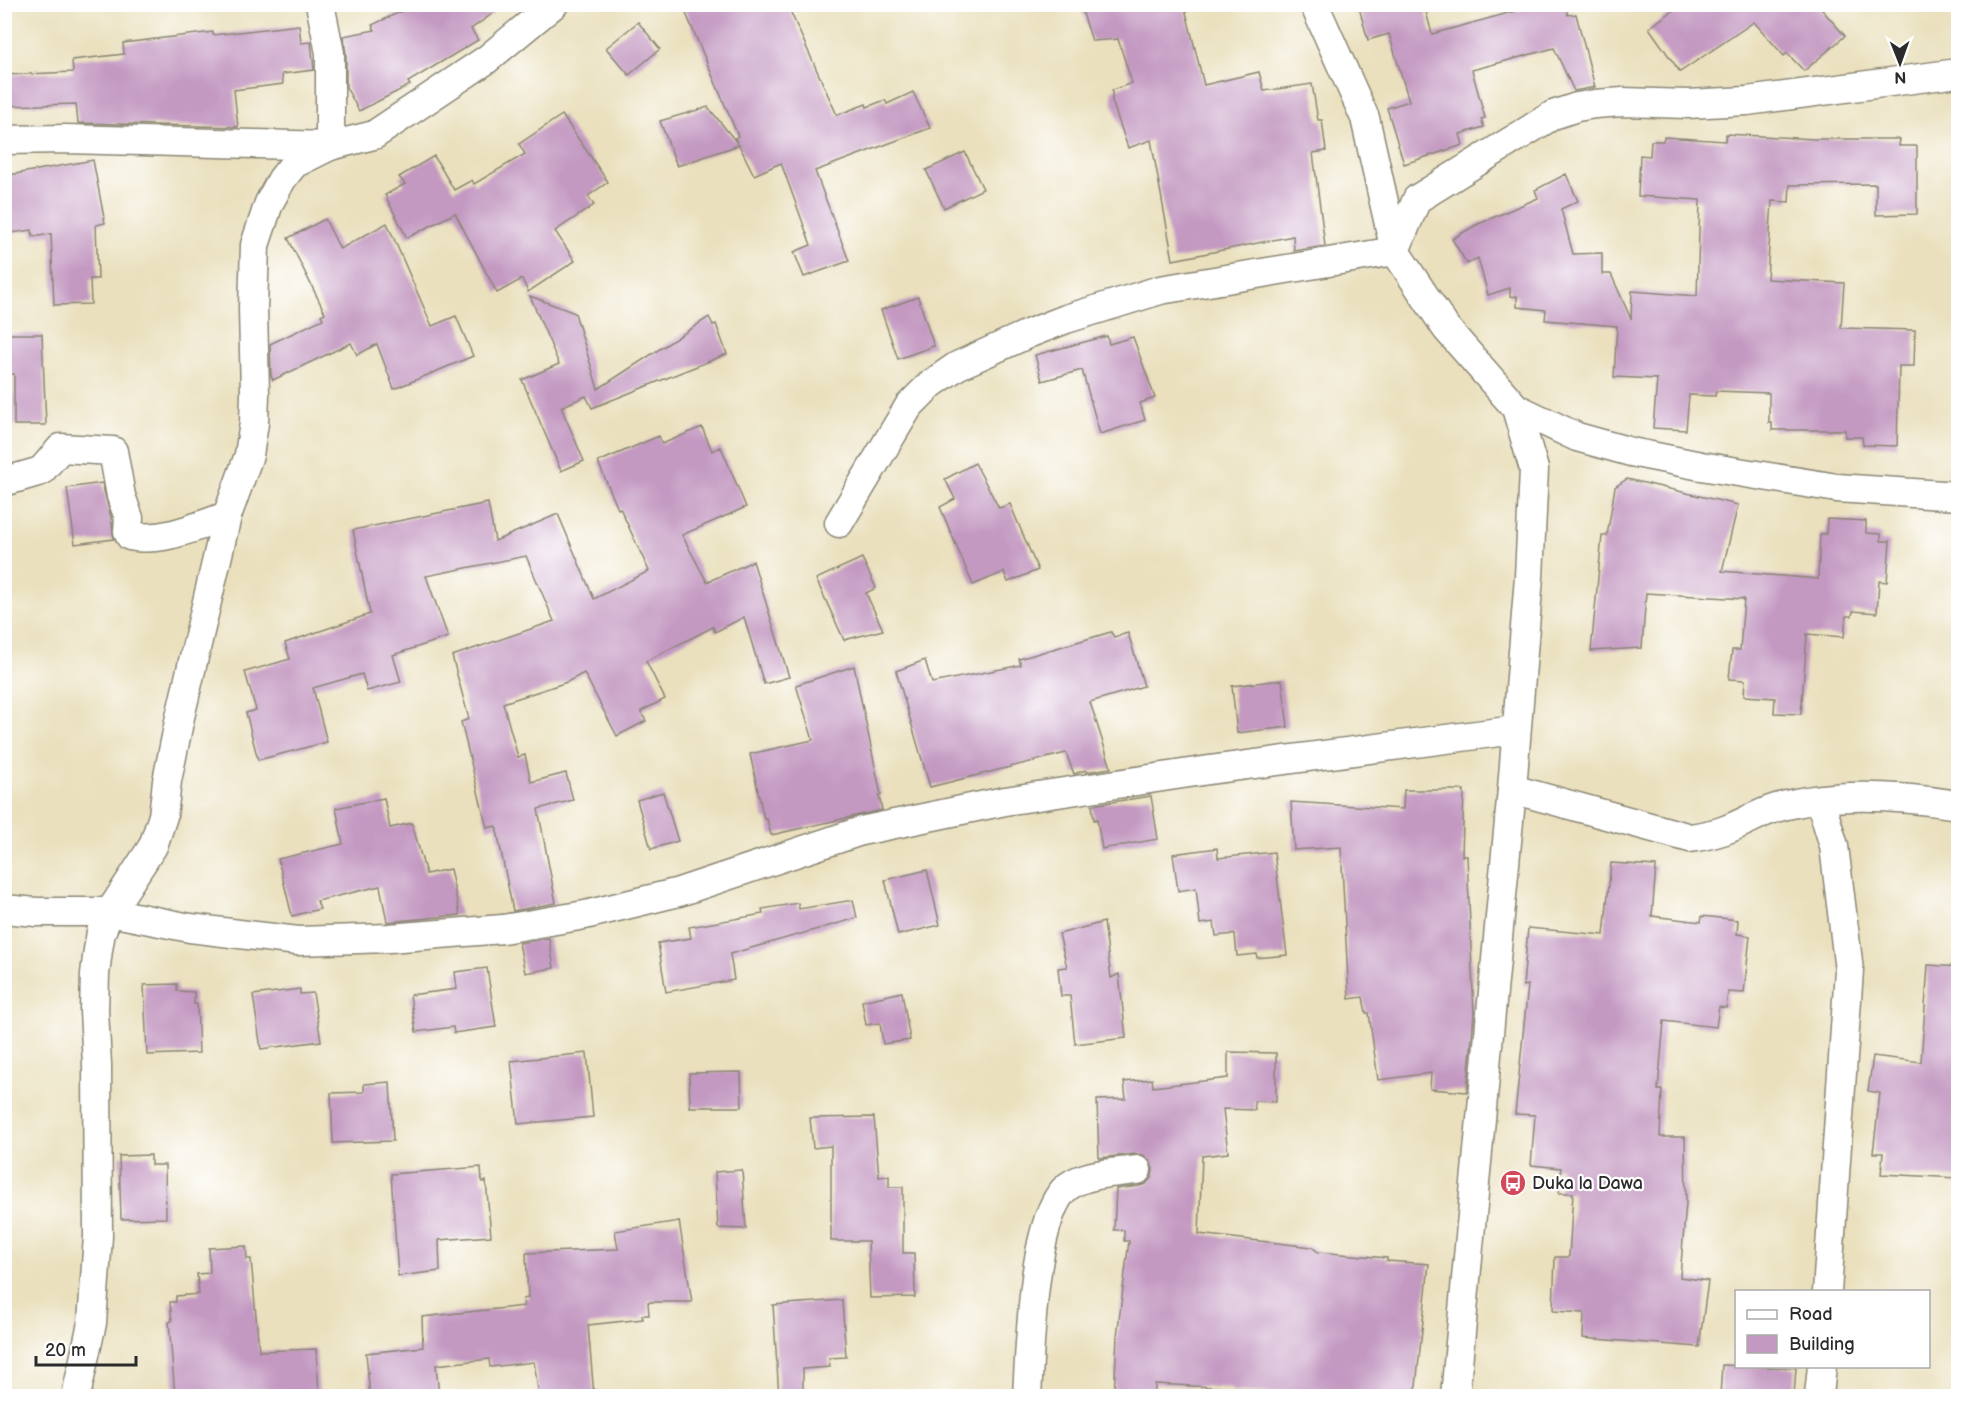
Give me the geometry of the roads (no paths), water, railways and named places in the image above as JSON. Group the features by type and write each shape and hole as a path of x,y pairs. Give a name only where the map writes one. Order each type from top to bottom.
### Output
{"street":[{"path":"320,4 330,53 330,146"},
{"path":"76,1396 92,1323 96,1281 98,1236 95,974 102,932 110,912 153,846 163,816 167,781 180,717 227,516 249,455 254,423 255,245 269,203 282,179 294,164 330,146 374,135 486,60 554,4"},
{"path":"1314,4 1365,118 1395,251 1446,328 1515,408 1534,469 1529,577 1515,729 1512,789 1455,1396"},
{"path":"1395,251 1417,199 1553,114 1577,107 1623,102 1687,104 1747,101 1959,73"},
{"path":"4,140 66,139 330,146"},
{"path":"839,523 909,406 931,384 957,366 1066,319 1160,290 1395,251"},
{"path":"1515,408 1577,437 1631,452 1837,488 1959,496"},
{"path":"4,479 10,480 41,471 61,448 113,451 121,496 129,518 130,536 153,537 185,530 227,516"},
{"path":"4,909 36,912 110,912 190,928 298,941 389,938 503,929 585,915 679,892 861,831 1005,801 1209,770 1515,729"},
{"path":"1512,789 1690,838 1721,832 1774,808 1820,800 1884,797 1920,799 1959,805"},
{"path":"1820,800 1834,846 1849,970 1827,1290"},
{"path":"1027,1396 1036,1278 1044,1235 1053,1204 1070,1185 1089,1177 1137,1170"},
{"path":"1820,1396 1822,1368"}],"place":[{"name":"Duka la Dawa","path":"1513,1183"}]}
